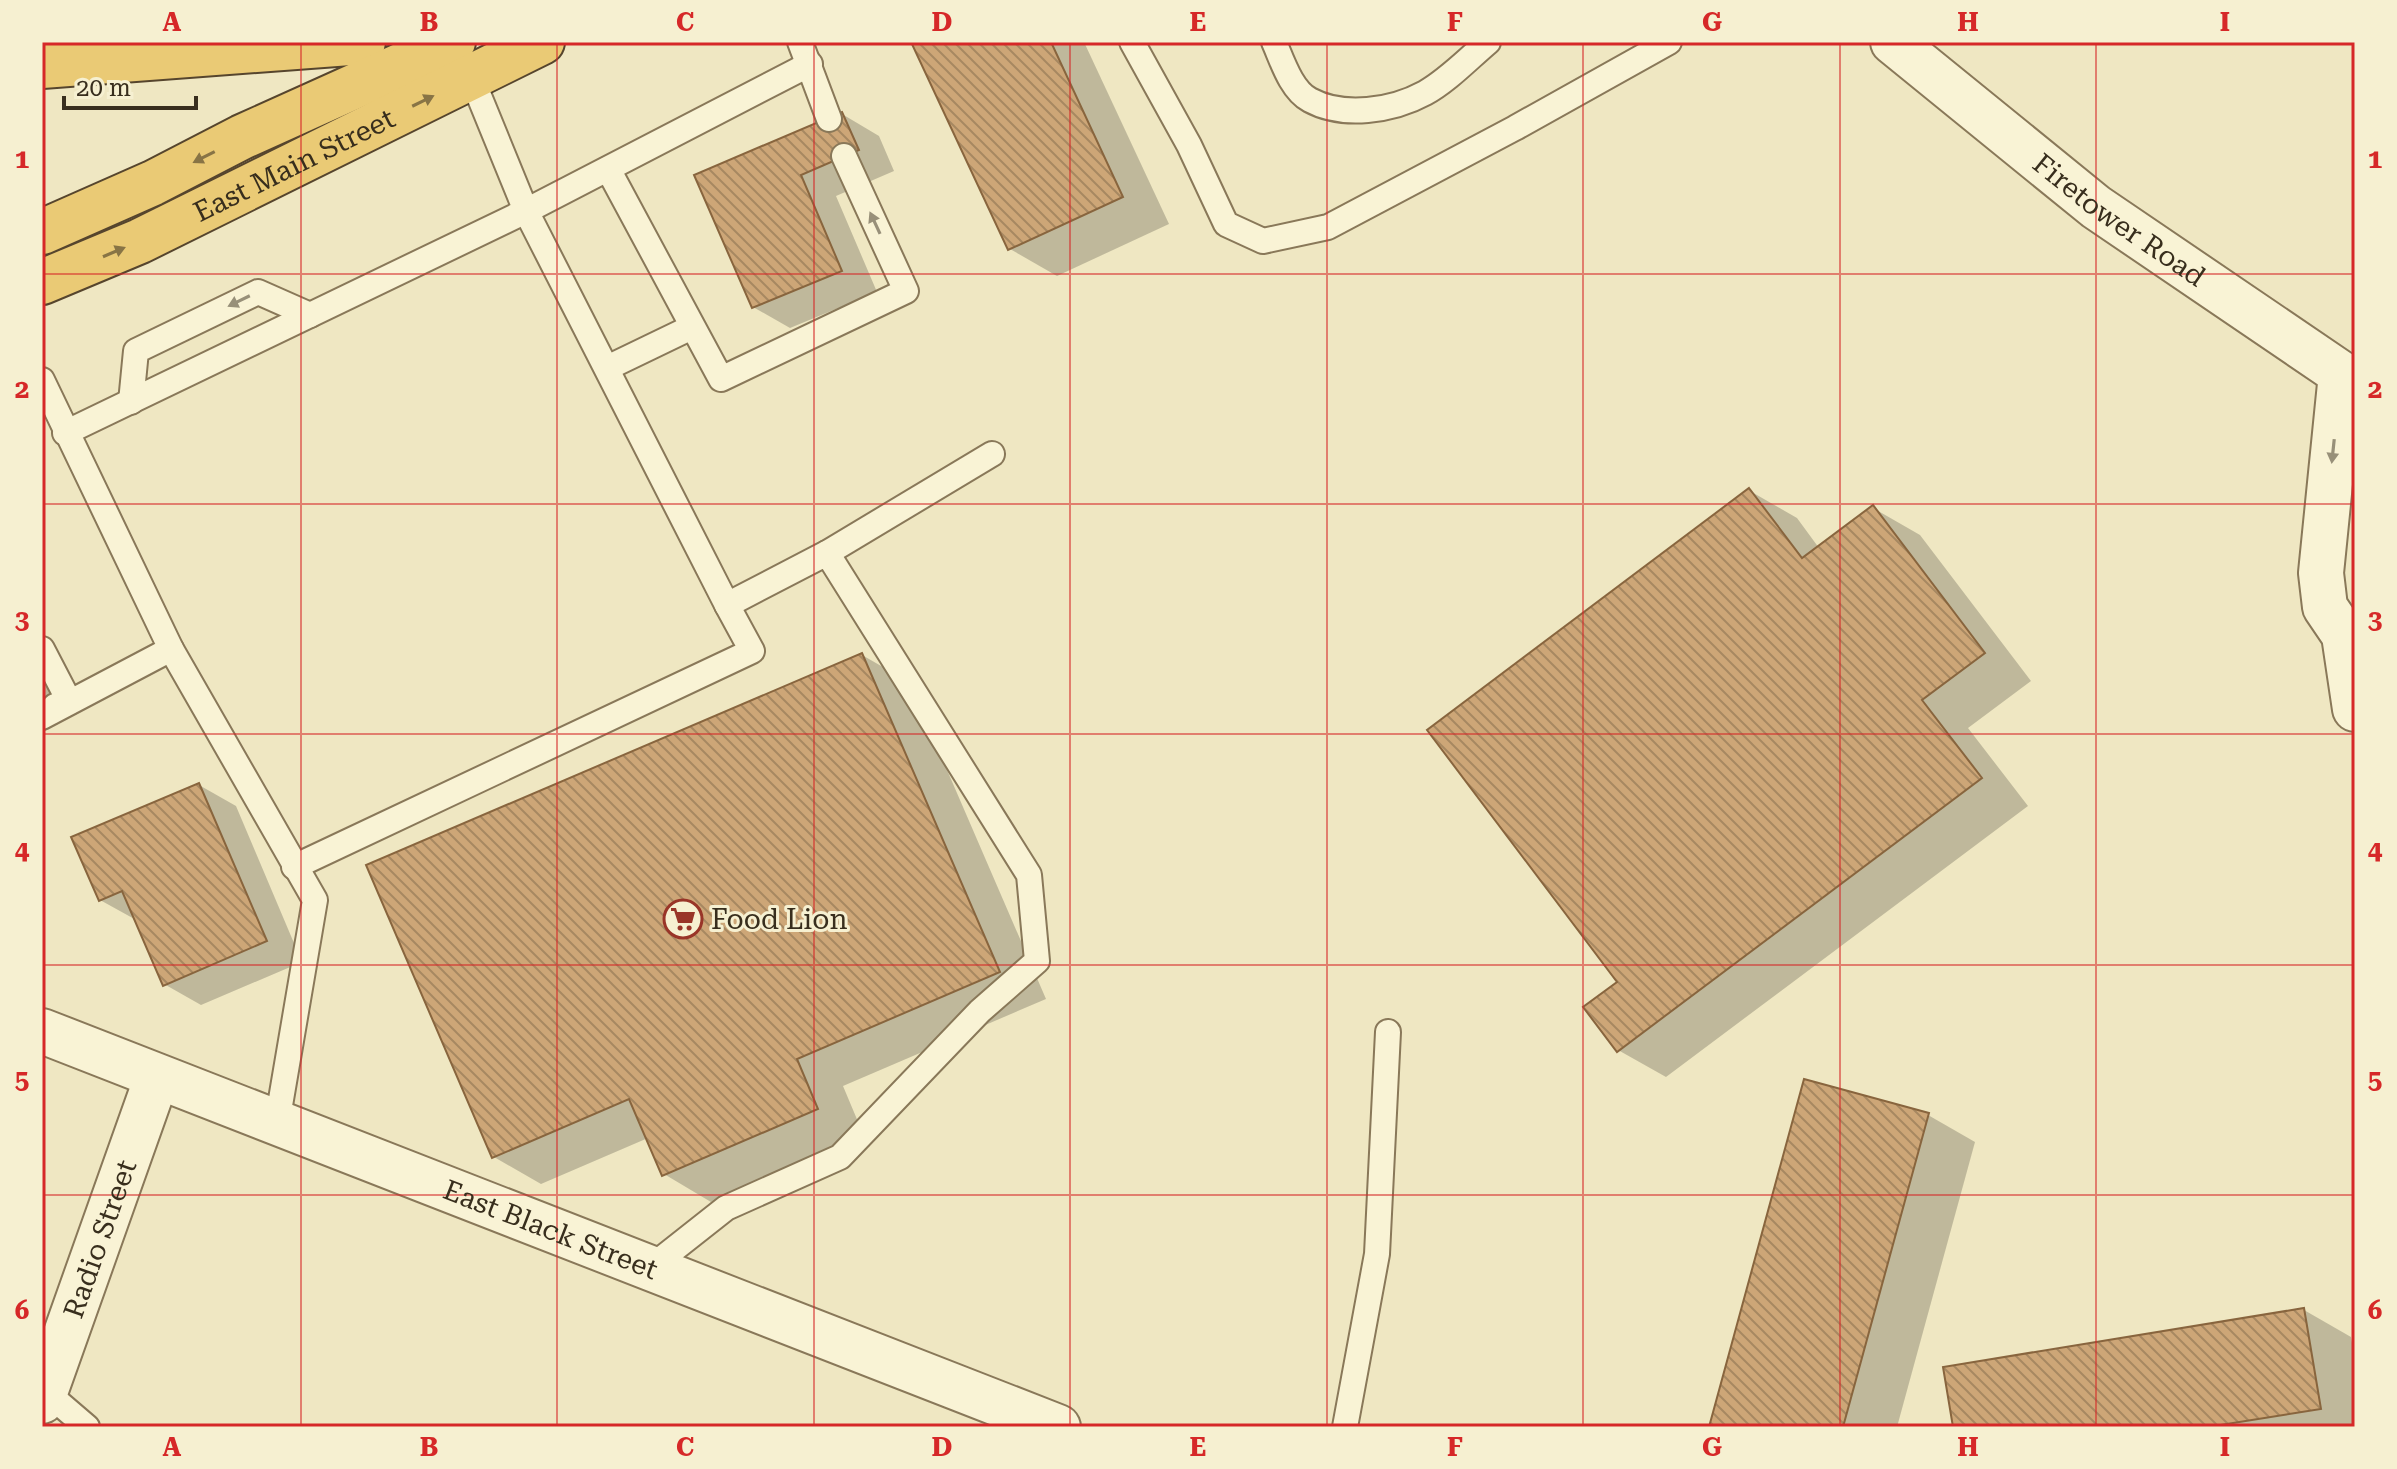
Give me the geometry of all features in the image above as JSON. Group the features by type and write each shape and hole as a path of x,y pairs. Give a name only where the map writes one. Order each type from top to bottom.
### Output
{"highway":[{"path":"42,66 363,42"},
{"name":"East Main Street","path":"42,232 153,183 242,137 460,54 542,42"},
{"name":"East Main Street","path":"42,282 140,241 268,177 460,54"},
{"path":"242,137 268,177"}],"street":[{"name":"Firetower Road","path":"1893,42 2096,207 2348,378"},
{"path":"2348,378 2321,573 2325,607 2350,624 2355,709"},
{"name":"East Black Street","path":"42,1031 1058,1427"},
{"name":"Radio Street","path":"44,1396 157,1077"}],"lane":[{"path":"1132,42 1189,145 1226,224 1263,241 1328,227 1669,42"},
{"path":"1274,42 1294,84 1308,100 1345,110 1369,110 1401,104 1427,92 1488,42"},
{"path":"65,433 608,169 805,53 829,119"},
{"path":"294,867 752,651 526,211 460,54"},
{"path":"608,169 721,379 906,291 844,156"},
{"path":"131,402 136,351 258,292 310,315"},
{"path":"607,368 692,327"},
{"path":"42,380 171,649 315,900 277,1123"},
{"path":"727,605 827,553 992,454"},
{"path":"650,1268 726,1208 840,1157 980,1011 1037,961 1029,875 827,553"},
{"path":"42,649 69,701"},
{"path":"42,717 171,649"},
{"path":"42,710 69,701"},
{"path":"1345,1427 1377,1254 1388,1032"},
{"path":"44,1396 87,1427"}],"building":[{"path":"911,42 1051,42 1123,197 1008,250"},
{"path":"842,112 859,150 801,175 842,271 752,308 694,175"},
{"path":"1749,488 1802,558 1873,505 1985,653 1922,700 1982,778 1617,1052 1583,1007 1617,982 1427,730"},
{"name":"Food Lion","path":"862,653 1000,972 797,1059 818,1109 662,1176 629,1099 492,1158 366,865"},
{"path":"199,783 267,941 163,986 122,891 99,901 71,837"},
{"path":"1804,1079 1929,1113 1843,1427 1709,1427"},
{"path":"2304,1308 2321,1409 2208,1427 1953,1427 1943,1367"}],"place":[{"name":"Food Lion","path":"683,919"}]}
